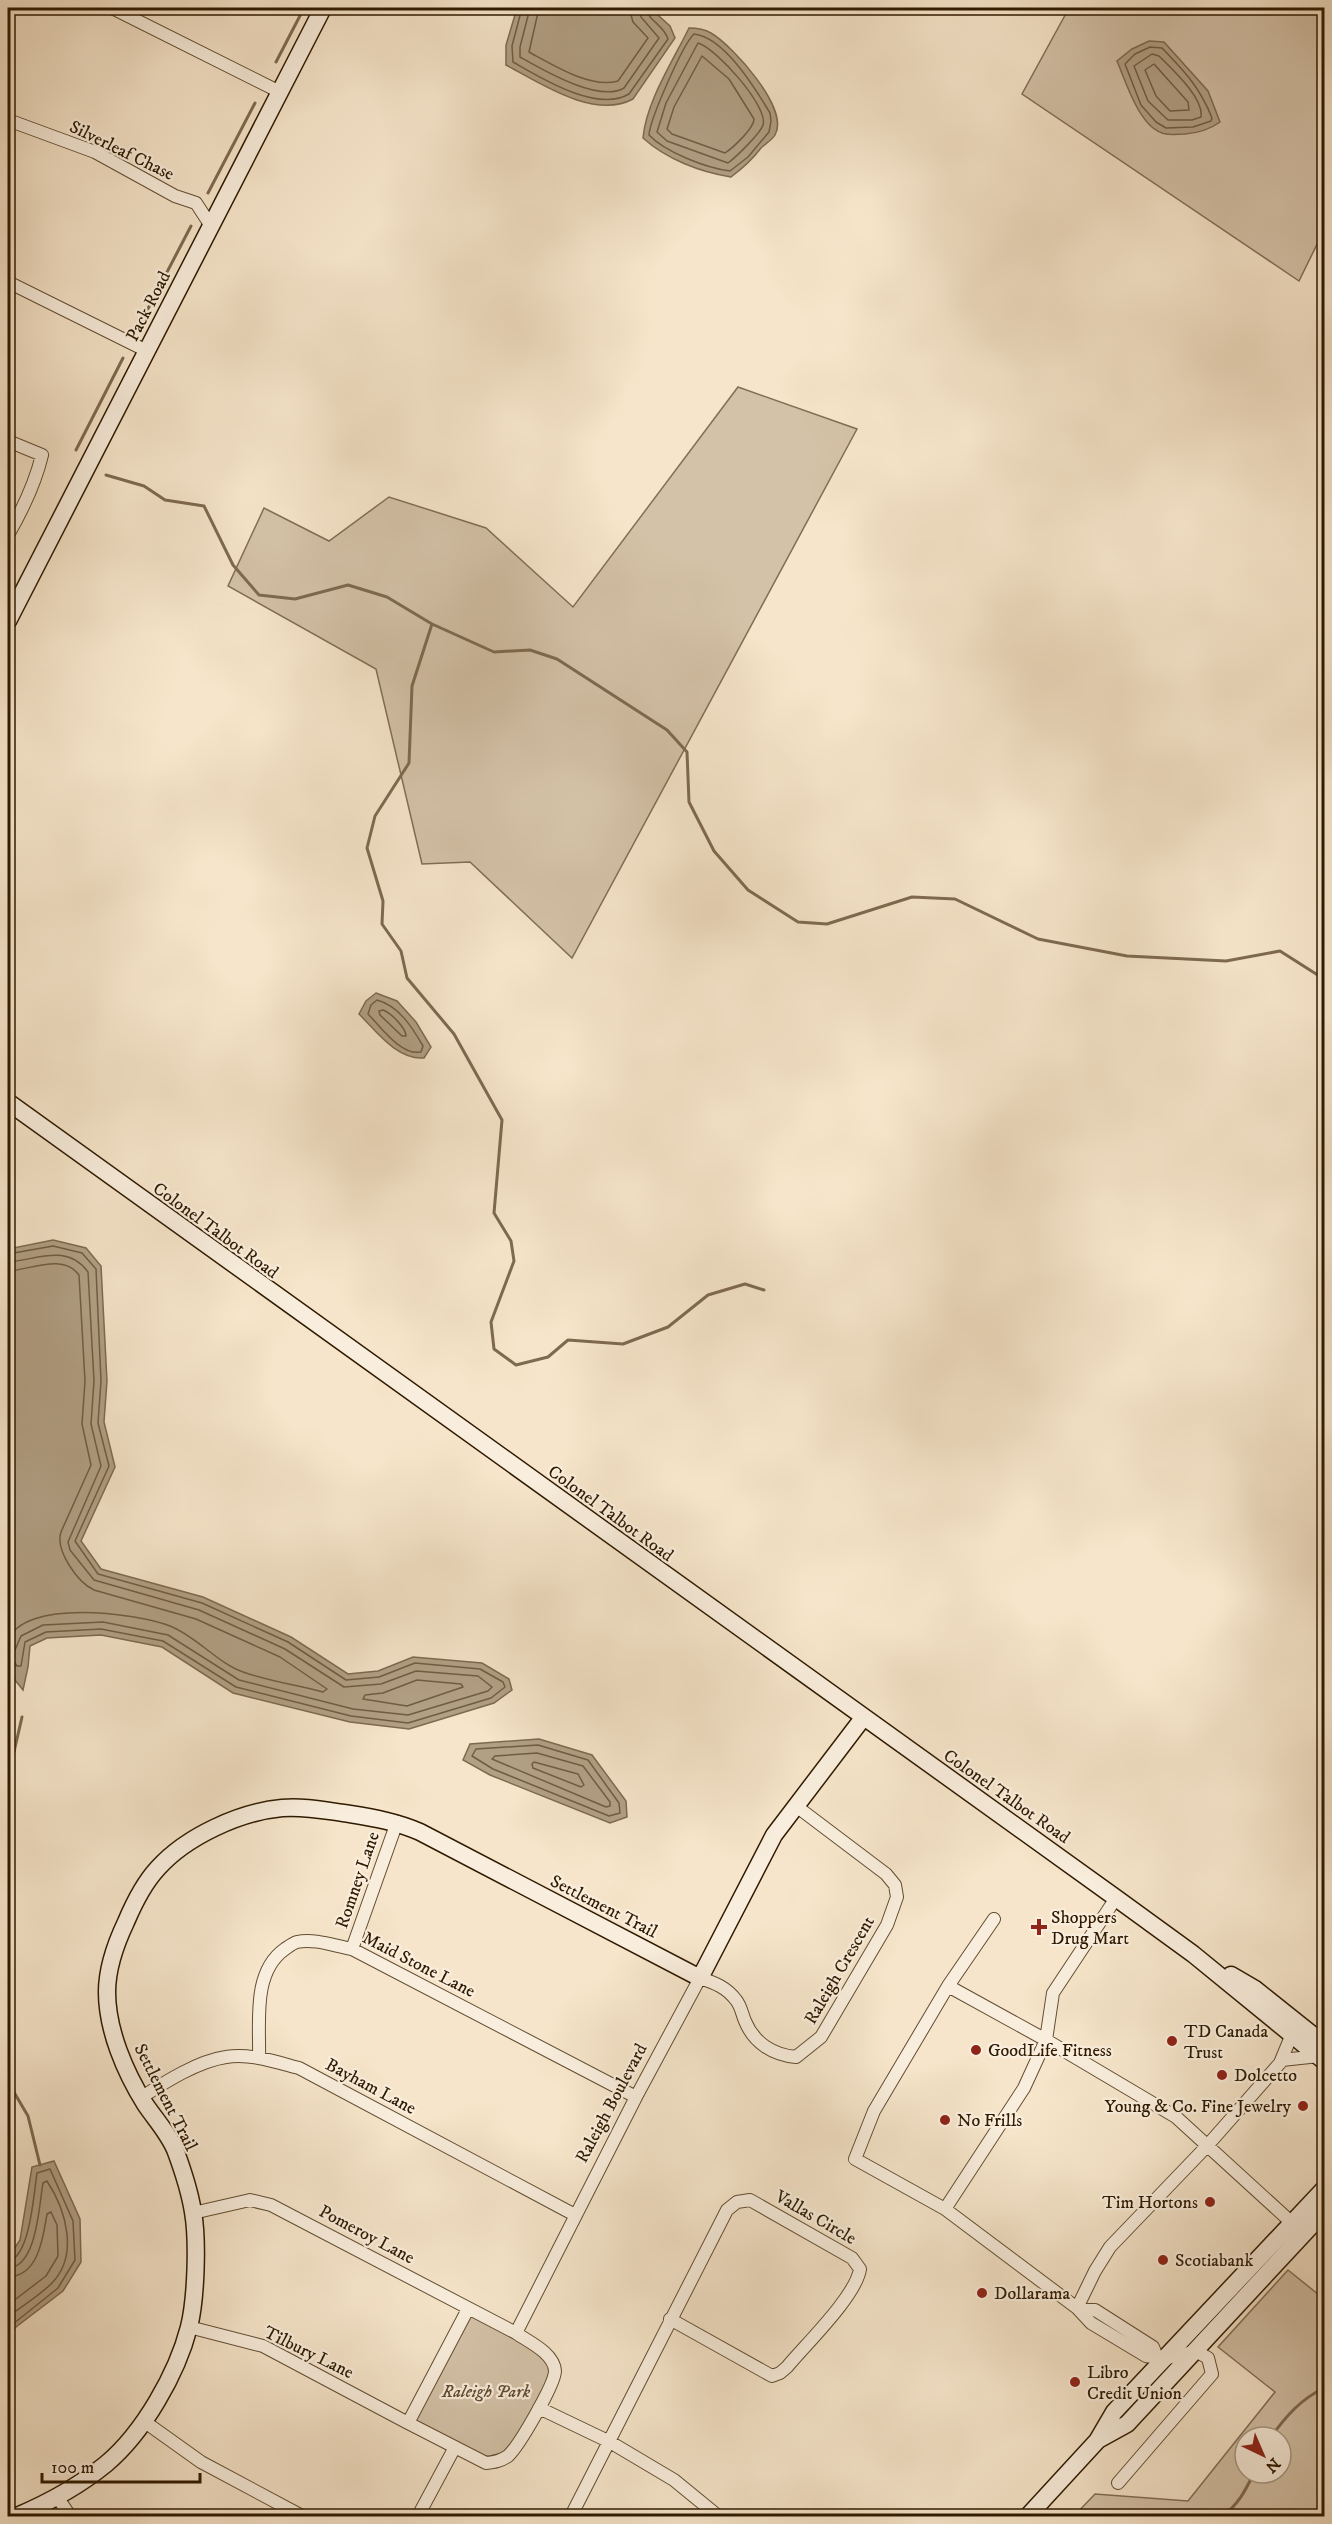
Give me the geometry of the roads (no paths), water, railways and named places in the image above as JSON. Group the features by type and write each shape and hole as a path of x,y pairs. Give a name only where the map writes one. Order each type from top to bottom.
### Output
{"main road":[{"name":"Pack Road","path":"8,621 323,8"},
{"name":"Colonel Talbot Road","path":"8,1102 1116,1898 1193,1954 1292,2034 1323,2053"},
{"name":"Raleigh Boulevard","path":"700,1978 774,1835 863,1718"},
{"name":"Settlement Trail","path":"17,2517 58,2498 108,2462 145,2422 168,2382 189,2327 195,2256 193,2213 176,2149 126,2069 113,2031 107,1992 113,1952 135,1901 158,1868 182,1848 233,1818 282,1808 311,1808 397,1822 700,1978"},
{"name":"Colonel Talbot Road","path":"1193,1954 1255,1989 1323,2053"},
{"path":"1028,2517 1097,2441 1114,2412 1161,2358 1324,2189"},
{"path":"1097,2441 1127,2424 1324,2212"}],"street":[{"path":"112,8 280,92"},
{"name":"Silverleaf Chase","path":"8,120 95,152 175,196 196,203 211,226"},
{"path":"8,282 147,351"},
{"path":"8,441 42,455 36,478 22,511 8,535"},
{"name":"Raleigh Crescent","path":"700,1978 719,1984 730,1993 738,2002 746,2024 765,2047 785,2056 796,2057 821,2037 887,1925 897,1897 895,1885 886,1874 796,1806"},
{"name":"Romney Lane","path":"352,1949 397,1822"},
{"path":"945,2209 1024,2088 1046,2040 1053,1993 1116,1898"},
{"path":"994,1919 948,1986 874,2111 855,2159 945,2209 1079,2309 1095,2310 1153,2347 1161,2358 1196,2351 1208,2358 1212,2374 1118,2483"},
{"name":"Maid Stone Lane","path":"259,2058 260,1993 267,1969 275,1956 295,1942 315,1942 352,1949 636,2097"},
{"name":"Raleigh Boulevard","path":"516,2332 636,2097 700,1978"},
{"path":"948,1986 1046,2040 1176,2117 1291,2222"},
{"path":"1079,2309 1095,2271 1110,2247 1207,2146 1282,2060 1285,2047 1292,2034"},
{"path":"1282,2060 1323,2053"},
{"name":"Bayham Lane","path":"142,2097 179,2074 226,2057 259,2058 299,2068 575,2215"},
{"name":"Pomeroy Lane","path":"193,2213 250,2200 271,2205 516,2332"},
{"name":"Vallas Circle","path":"571,2517 670,2319 727,2210 737,2202 750,2200 852,2258 860,2269 858,2280 845,2299 787,2367 771,2376 670,2319"},
{"path":"468,2309 408,2423 486,2463 499,2461 516,2447 553,2382 555,2369 548,2355 516,2332"},
{"name":"Tilbury Lane","path":"189,2327 263,2346 408,2423"},
{"path":"538,2408 610,2442 674,2481 718,2517"},
{"path":"145,2422 201,2462 302,2517"},
{"path":"418,2517 455,2447"},
{"path":"58,2498 70,2517"}],"water":[{"path":"517,8 650,8 670,26 675,38 633,99 618,104 601,105 585,102 568,97 506,65 506,45"},
{"path":"689,28 706,31 721,40 757,79 774,110 777,124 775,135 731,177 684,164 652,146 643,138 649,110"},
{"path":"1149,41 1164,42 1208,91 1220,122 1190,134 1166,134 1157,131 1141,115 1117,61 1132,49"},
{"path":"376,993 397,1001 416,1022 431,1047 424,1058 396,1050 359,1014 366,1001"},
{"path":"53,1240 86,1248 101,1266 107,1381 104,1422 115,1467 81,1541 101,1569 203,1597 291,1637 348,1674 378,1671 413,1657 482,1663 509,1679 512,1690 494,1703 409,1729 350,1722 233,1693 162,1647 101,1635 47,1638 30,1646 23,1690 15,1680 8,1655 8,1249"},
{"path":"539,1739 592,1755 626,1801 627,1817 610,1823 490,1775 463,1760 470,1744"},
{"path":"54,2161 80,2219 81,2262 63,2291 16,2327 8,2337 8,2258 20,2240 32,2167"}],"waterway":[{"path":"276,62 304,8"},
{"path":"208,193 255,103"},
{"path":"140,324 191,226"},
{"path":"76,450 123,358"},
{"path":"106,475 144,486 165,500 204,506 233,565 259,595 295,599 348,585 387,597 432,624 494,652 530,650 557,659 667,730 687,752 689,802 714,851 748,890 798,922 827,924 912,897 955,899 1038,939 1127,956 1226,961 1280,951 1324,979"},
{"path":"432,624 412,686 409,763 375,816 367,848 383,901 382,924 401,951 407,978 454,1034 502,1120 494,1213 511,1241 514,1261 491,1322 494,1349 516,1365 548,1357 568,1340 623,1344 668,1327 708,1295 745,1284 764,1290"},
{"path":"8,1778 22,1717"},
{"path":"8,2082 28,2116 40,2165"},
{"path":"1280,2425 1308,2397 1324,2388"},
{"path":"1222,2516 1237,2502 1248,2485"}],"place":[{"name":"Shoppers Drug Mart","path":"1039,1927"},
{"name":"TD Canada Trust","path":"1172,2041"},
{"name":"GoodLife Fitness","path":"976,2050"},
{"name":"Dolcetto","path":"1222,2075"},
{"name":"Young & Co. Fine Jewelry","path":"1303,2106"},
{"name":"No Frills","path":"945,2120"},
{"name":"Tim Hortons","path":"1210,2202"},
{"name":"Scotiabank","path":"1163,2260"},
{"name":"Dollarama","path":"982,2293"},
{"name":"Libro Credit Union","path":"1075,2382"}],"park label":[{"name":"Raleigh Park","path":"486,2391"}]}
